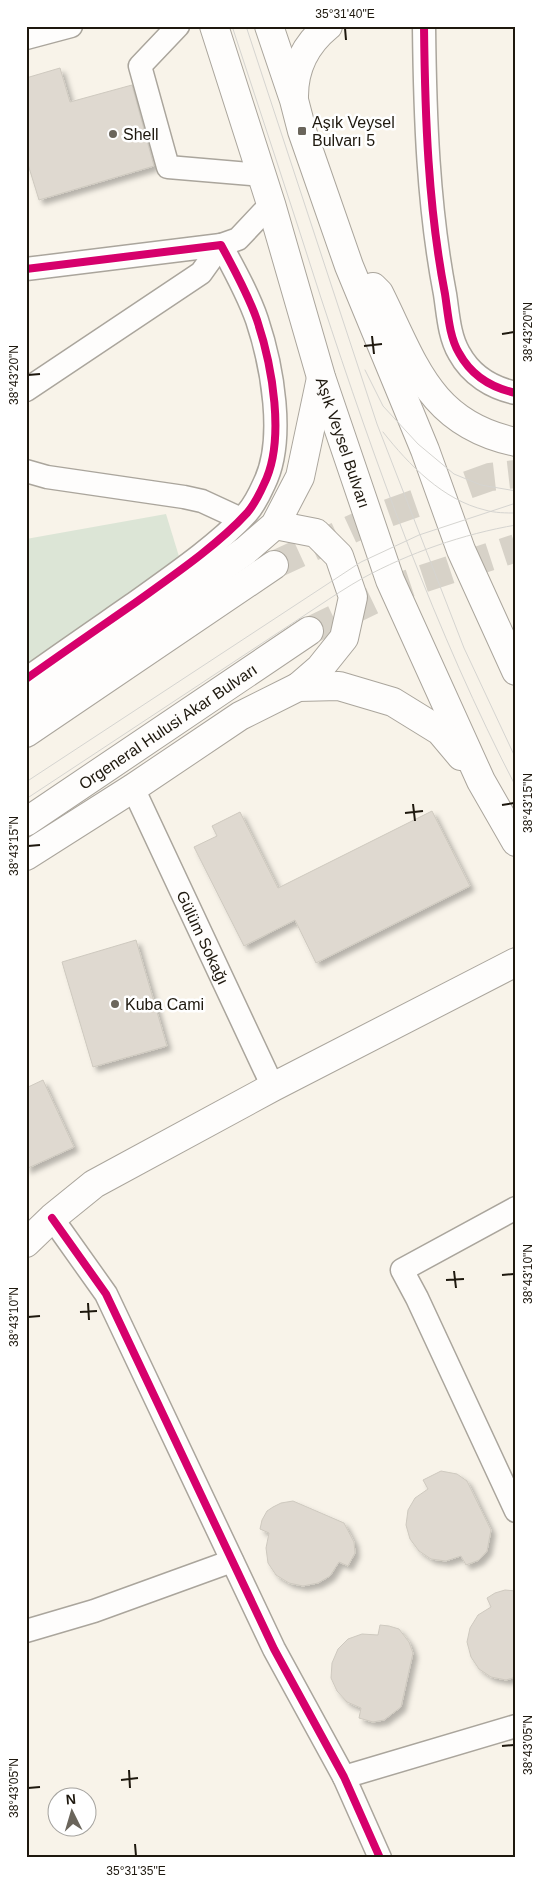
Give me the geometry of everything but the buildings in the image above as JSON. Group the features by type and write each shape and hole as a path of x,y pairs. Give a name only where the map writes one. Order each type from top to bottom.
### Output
{"main road":[{"name":"Aşık Veysel Bulvarı","path":"214,26 271,204 321,376 390,580 481,781 516,842"},
{"path":"269,26 294,100 302,131 349,266 425,450 461,550 516,671"},
{"path":"294,100 294,85 302,56 310,44 328,26"},
{"path":"349,266 379,293 419,373 433,396 452,414 472,428 496,438 516,442"},
{"path":"26,707 245,551 275,525 300,477 321,376"},
{"path":"26,856 133,788 240,716 298,686 320,668 344,638 353,596 340,556 316,533 275,525"},
{"path":"26,733 274,566"},
{"name":"Orgeneral Hulusi Akar Bulvarı","path":"26,822 309,631"},
{"path":"298,686 340,686 393,702 440,731 481,781"},
{"path":"26,1243 52,1218 94,1184 273,1087 516,962"}],"street":[{"path":"26,38 71,26"},
{"path":"178,26 140,66 168,167 262,175"},
{"path":"424,26 425,119 429,172 442,275 454,342 465,363 482,380 516,393"},
{"path":"26,269 221,245 238,239 271,204"},
{"path":"26,390 201,273 221,245"},
{"path":"26,679 162,583 223,536 248,512 265,482 272,461 275,434 268,367 257,320 242,284 221,245"},
{"path":"26,471 47,477 202,501 240,519"},
{"name":"Gülüm Sokağı","path":"133,788 273,1087"},
{"path":"516,1208 402,1270 417,1298 516,1511"},
{"path":"52,1218 106,1294 274,1649 344,1777 380,1858"},
{"path":"26,1630 94,1611 232,1561"},
{"path":"344,1777 516,1726"}],"green space":[{"path":"166,514 185,576 26,686 26,539"}],"tunnel":[{"path":"274,565 380,516 490,477 516,474"},
{"path":"309,631 407,584 516,548"}],"tram line":[{"path":"232,26 363,423 409,547 459,668 516,787"},
{"path":"246,26 377,424 464,648 516,759"},
{"path":"365,370 383,406 418,444 454,474 481,485 516,491"},
{"path":"383,432 404,457 441,490 470,505 489,511 516,513"},
{"path":"26,782 361,562 419,535 516,503"},
{"path":"26,799 363,578 399,560 456,539 516,525"}],"cycle path":[{"path":"424,26 428,161 439,261 451,332 459,353 476,374 499,388 516,393"},
{"path":"26,269 221,245 249,301 263,338 272,380 275,425 271,466 259,495 247,513 207,550 26,679"},
{"path":"52,1218 106,1294 274,1649 344,1777 380,1858"}],"place":[{"name":"Aşık Veysel Bulvarı 5","path":"302,131"},
{"name":"Shell","path":"113,134"},
{"name":"Kuba Cami","path":"115,1004"}]}
